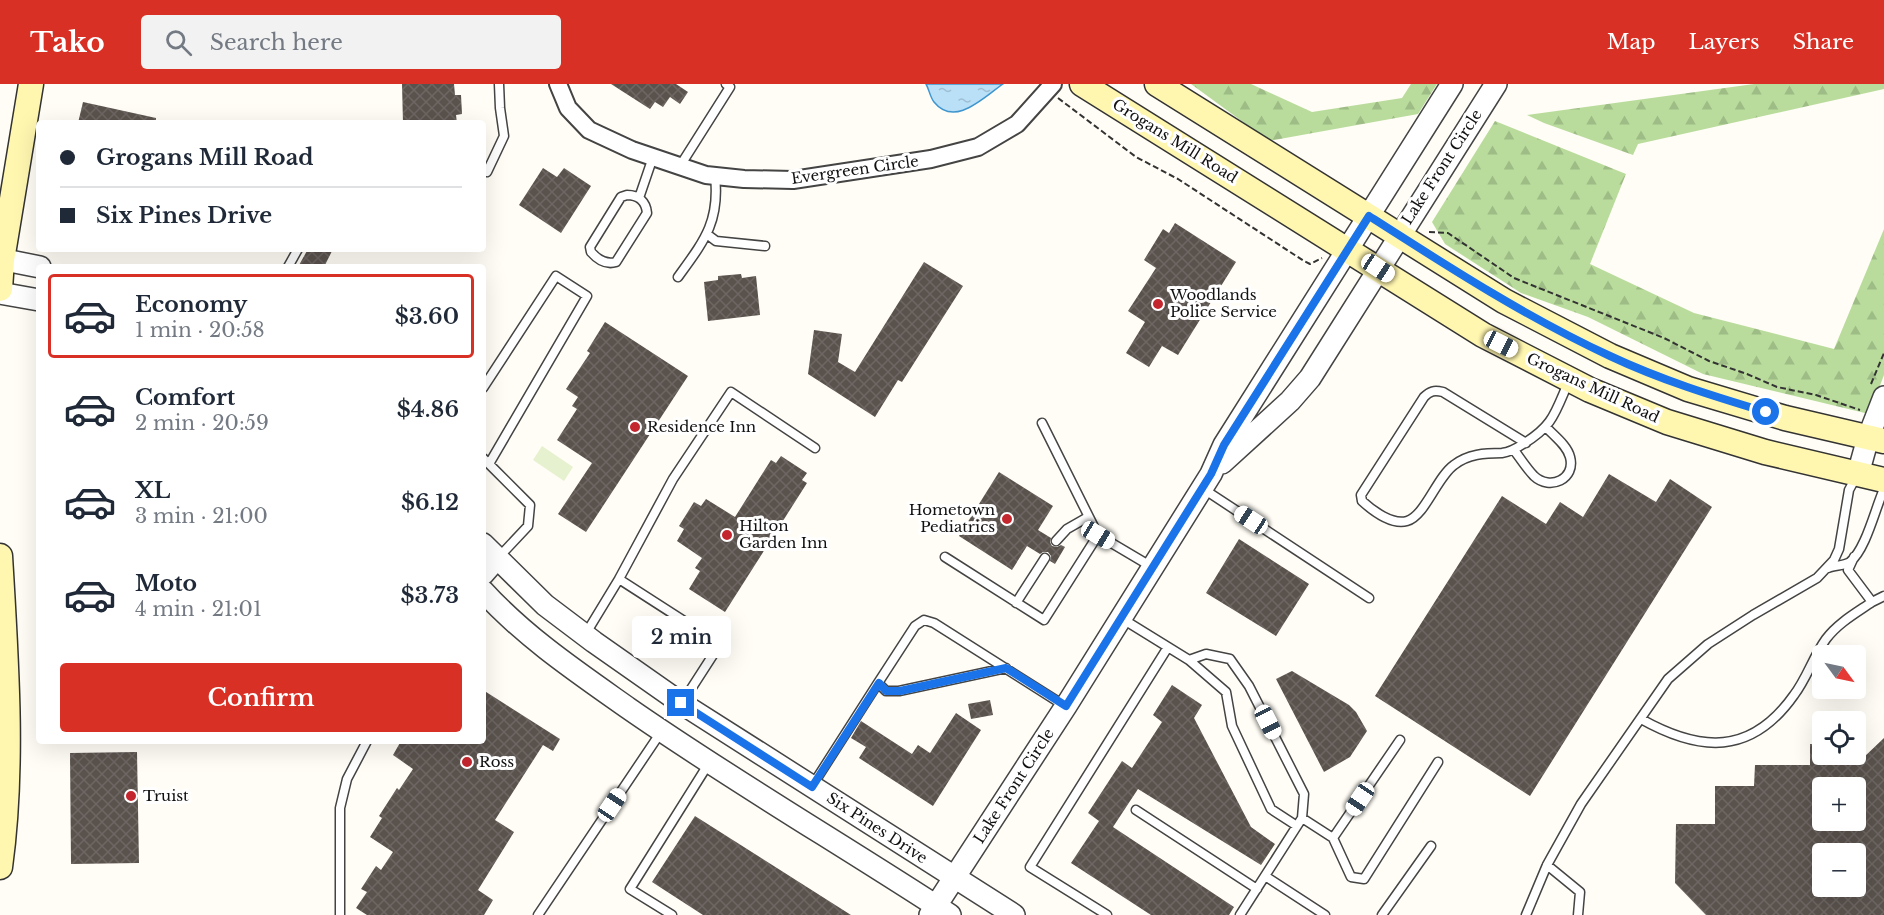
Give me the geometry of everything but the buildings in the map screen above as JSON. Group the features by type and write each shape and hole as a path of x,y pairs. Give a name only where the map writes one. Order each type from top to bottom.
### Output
{"main road":[{"path":"0,291 1,260 31,84"},
{"name":"Grogans Mill Road","path":"1083,84 1343,257 1378,268 1483,335 1570,380 1667,422 1765,452 1884,480"},
{"path":"1157,84 1504,301 1610,356 1688,389 1785,418 1876,440"},
{"path":"1570,380 1588,345"},
{"path":"0,556 7,690 6,777 0,867"}],"street":[{"name":"Evergreen Circle","path":"558,84 568,108 589,130 653,157 706,175 744,179 793,180 931,159 978,147 1017,124 1050,87"},
{"name":"Lake Front Circle","path":"939,912 955,878 1066,706 1206,481 1224,445 1452,84"},
{"name":"Lake Front Circle","path":"1206,481 1301,389 1378,268 1407,240 1496,84"},
{"path":"1,260 36,266"},
{"path":"0,291 36,299"},
{"path":"1858,474 1876,440 1880,406"},
{"name":"Six Pines Drive","path":"490,551 545,605 681,703 1014,915"},
{"path":"486,594 505,616 565,664 662,731 939,912"},
{"path":"662,731 681,703"}],"lane":[{"path":"487,172 504,136 499,84"},
{"path":"680,166 730,87 726,84"},
{"path":"639,198 653,157"},
{"path":"678,276 708,235 717,194 715,176"},
{"path":"633,195 639,198 646,205 647,213 616,262 610,263 594,256 590,247 621,197 633,195"},
{"path":"708,235 716,241 765,246"},
{"path":"486,383 556,276 587,296 486,461 530,505 528,526 490,551"},
{"path":"1526,442 1443,392 1434,390 1428,392 1361,495 1362,501 1390,520 1406,521 1416,516 1441,478 1454,464 1479,454 1504,453 1514,450 1526,442 1550,424 1570,380"},
{"path":"585,636 673,479 731,393 815,448"},
{"path":"1042,423 1098,535 1152,567"},
{"path":"1514,450 1535,477 1547,484 1558,483 1566,476 1570,467 1570,457 1566,447 1546,427"},
{"path":"1526,915 1547,866 1581,804 1668,679 1708,644 1761,609 1817,578 1834,560 1839,549 1849,490 1858,474"},
{"path":"1206,481 1369,598"},
{"path":"1872,602 1848,570 1860,548 1884,489"},
{"path":"1056,541 1067,529 1088,517"},
{"path":"945,557 1044,620 1098,535"},
{"path":"1827,568 1848,563 1854,557"},
{"path":"1016,603 1045,558"},
{"path":"619,579 720,644 681,703"},
{"path":"1641,719 1681,738 1712,744 1740,738 1762,728 1795,695 1817,653 1831,634 1844,621 1884,596"},
{"path":"1121,617 1189,660 1226,692 1232,726 1271,809 1297,826"},
{"path":"812,787 915,626 924,620 934,623 1066,706"},
{"path":"1107,915 1030,867 1168,647"},
{"path":"1189,660 1206,654 1230,659 1250,686 1304,794 1302,818 1240,915"},
{"path":"879,683 886,691 900,691 1006,668"},
{"path":"538,915 662,731"},
{"path":"1333,838 1400,740"},
{"path":"340,915 340,808 347,779 365,744"},
{"path":"672,915 630,889 710,762"},
{"path":"1302,818 1333,838 1351,878 1364,879 1438,762"},
{"path":"1136,810 1257,889"},
{"path":"1382,915 1431,846"},
{"path":"1547,866 1580,892 1578,915"},
{"path":"1265,876 1325,915"}],"path":[{"path":"1050,87 1136,157 1178,179 1304,261 1310,264 1325,256 1343,257"},
{"path":"1407,240 1430,231 1448,233 1514,278 1655,334 1709,362 1747,374 1777,387 1880,406"}],"green space":[{"path":"1191,84 1251,84 1312,112 1402,98 1411,84 1437,84 1418,114 1269,141"},
{"path":"1754,84 1884,84 1884,89 1638,144 1633,155 1527,115"},
{"path":"1495,121 1626,174 1590,264 1694,313 1834,349 1884,229 1884,375 1869,414 1703,374 1588,317 1521,293 1445,244 1432,222"},
{"path":"542,446 573,467 564,481 533,460"}],"water":[{"path":"926,84 1003,84 969,108 951,112 942,109 934,102"}],"place":[{"name":"Woodlands Police Service","path":"1158,304"},
{"name":"Residence Inn","path":"635,427"},
{"name":"Hometown Pediatrics","path":"1007,519"},
{"name":"Hilton Garden Inn","path":"727,535"},
{"name":"Ross","path":"467,762"},
{"name":"Truist","path":"131,796"}],"route":[{"path":"681,703 812,787 879,683 886,691 900,691 1006,668 1066,706 1211,474 1224,445 1369,216 1504,301 1610,356 1688,389 1766,412"}]}
